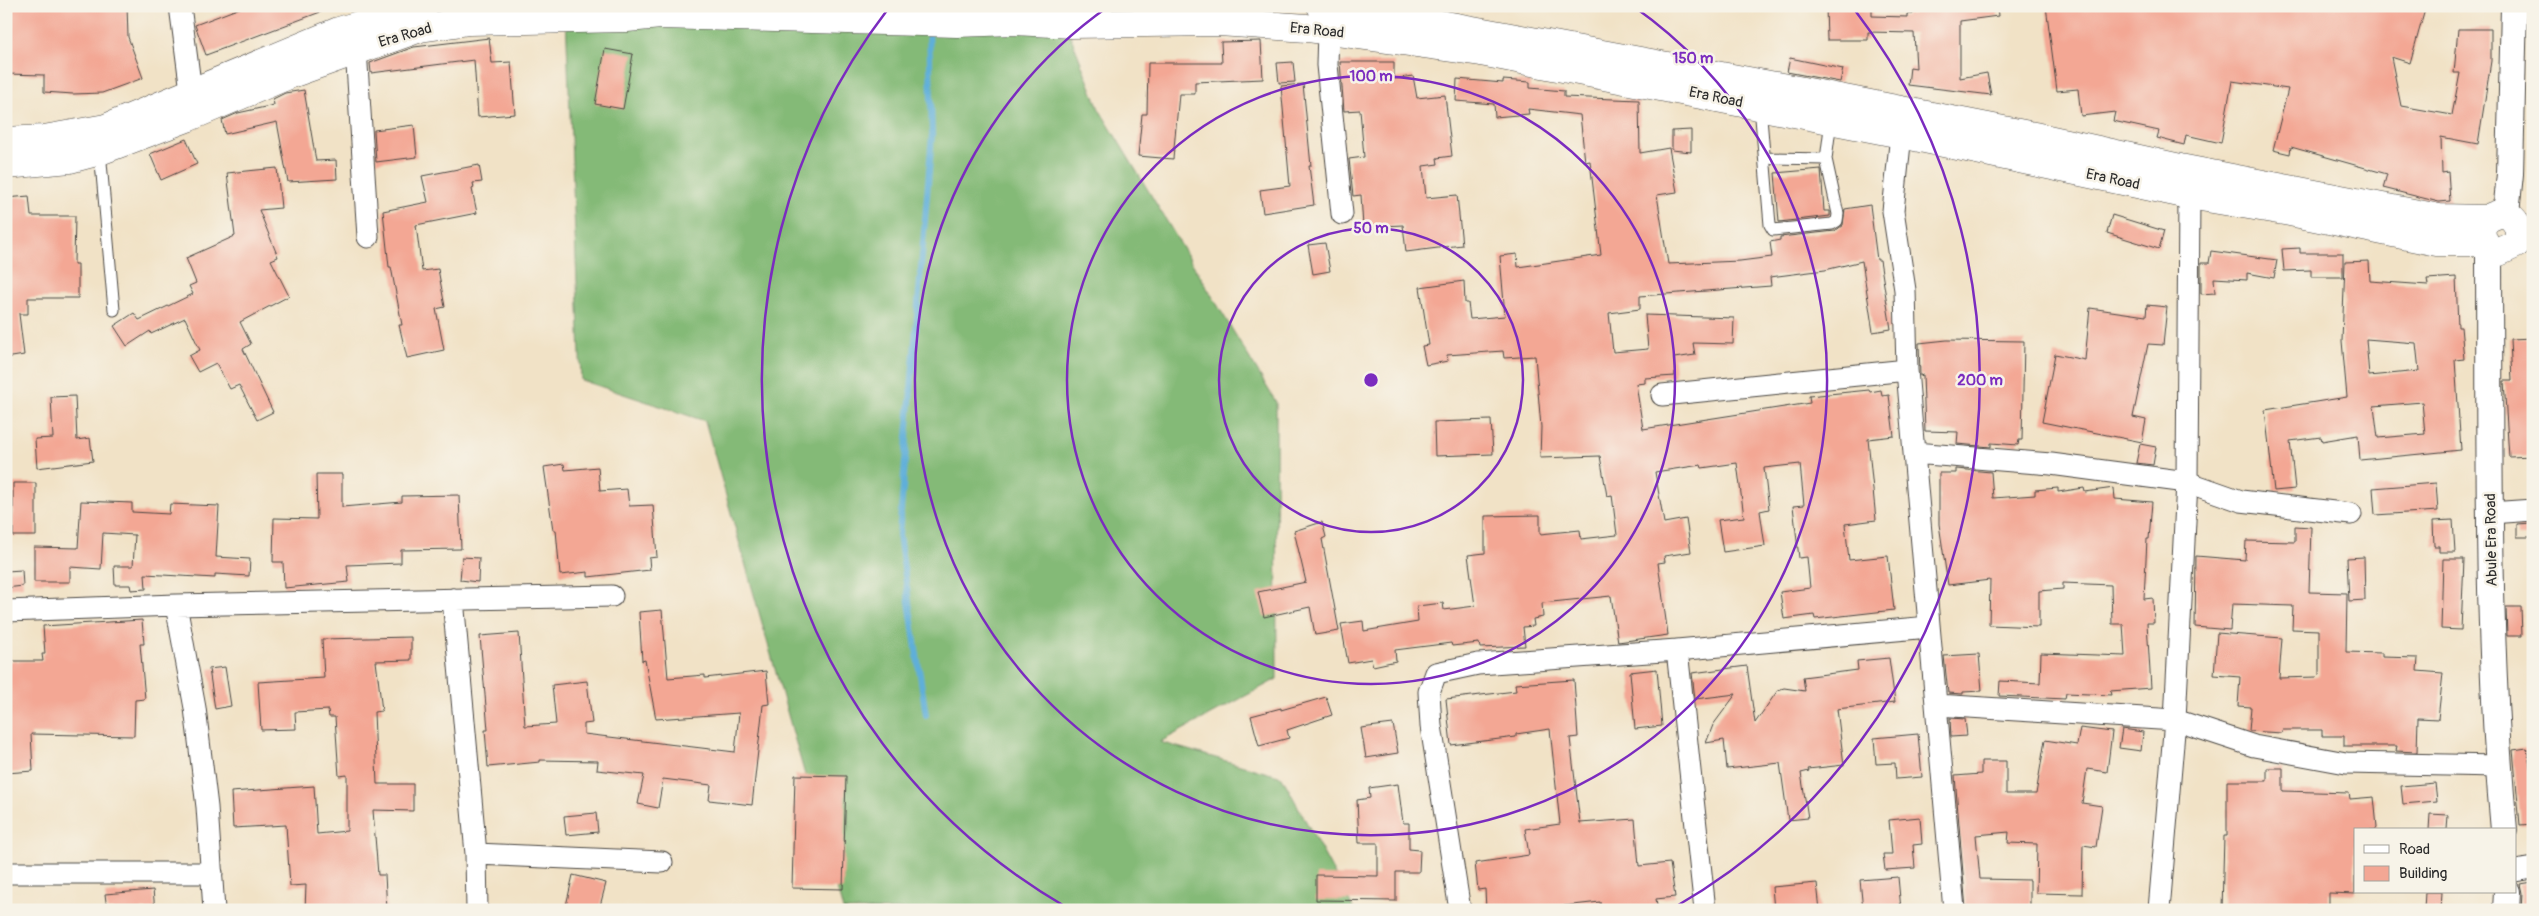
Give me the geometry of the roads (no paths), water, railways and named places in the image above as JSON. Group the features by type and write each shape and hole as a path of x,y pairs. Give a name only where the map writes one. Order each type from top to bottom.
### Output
{"main road":[{"path":"6,141 44,139 106,128 339,30 421,6"},
{"name":"Era Road","path":"6,165 70,159 100,151 187,118 290,74 356,49 420,28 469,21 627,12 913,22 1014,21 1072,24 1324,18 1482,52 1901,134 2189,195 2290,212 2437,242 2507,231"},
{"path":"1324,18 1391,15 1819,94 2024,134 2180,168 2507,231"}],"street":[{"path":"180,6 191,91"},
{"name":"Abule Era Road","path":"2504,828 2498,766 2490,513 2510,174 2514,6"},
{"path":"1324,18 1342,214"},
{"path":"356,49 368,237"},
{"path":"1901,134 1892,211 1905,290 1907,370 1925,560 1928,627 1938,705 1954,910"},
{"path":"2159,910 2175,720 2187,482 2189,195"},
{"path":"1662,395 1907,370"},
{"path":"1914,453 2051,464 2187,482 2242,501 2351,514"},
{"path":"2490,513 2533,510"},
{"path":"6,611 176,605 612,596"},
{"path":"453,599 476,854 477,910"},
{"path":"176,605 196,708 214,910"},
{"path":"1460,910 1431,726 1429,692 1436,673 1478,664 1676,650 1928,627"},
{"path":"1676,650 1705,910"},
{"path":"1938,705 2175,720 2254,746 2346,763 2498,766"},
{"path":"476,854 662,862"},
{"path":"2516,871 2533,868"},
{"path":"6,873 212,873"},
{"path":"2506,910 2507,894"}],"lane":[{"path":"1760,106 1766,158 1770,224 1773,230 1779,231 1832,224 1837,221 1838,214 1826,159 1831,120"},
{"path":"100,151 114,310"},
{"path":"1766,158 1826,159"}],"waterway":[{"path":"926,715 899,535 932,135 929,27"}]}
